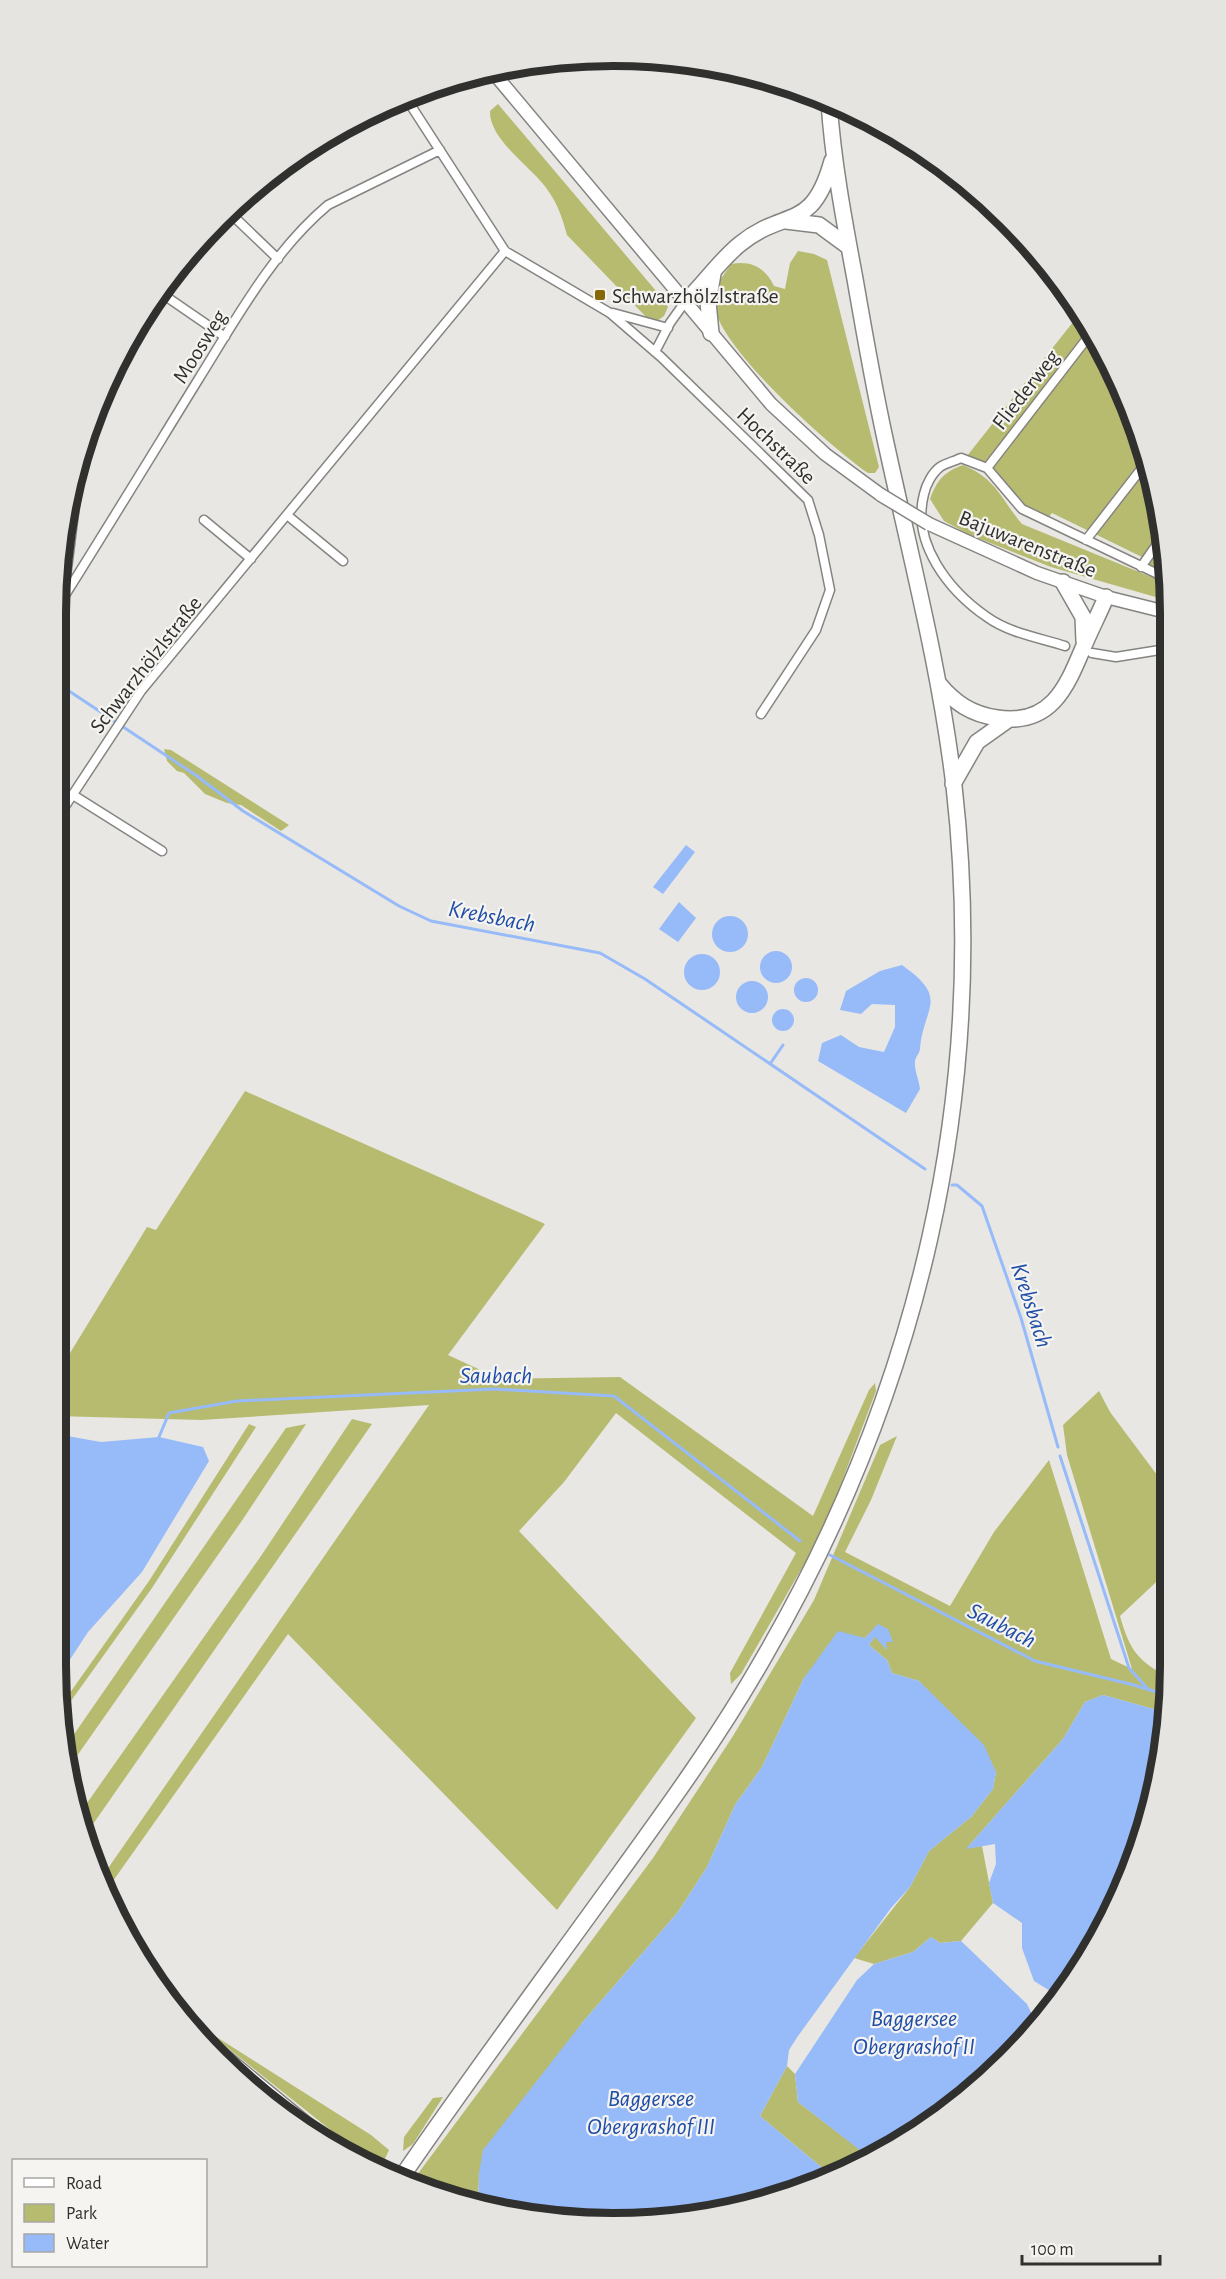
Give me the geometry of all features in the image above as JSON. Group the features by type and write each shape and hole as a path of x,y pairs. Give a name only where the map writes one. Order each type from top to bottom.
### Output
{"highway":[{"path":"405,2172 638,1848 761,1664 803,1588 844,1505 868,1447 896,1368 921,1282 951,1128 960,1037 963,970 962,894 954,784 939,684 884,433 849,247 830,111"},
{"path":"685,302 739,244 761,230 805,211 817,200 825,186 834,152"},
{"path":"786,221 819,225 849,247"},
{"path":"711,333 708,302 713,273"},
{"path":"1063,582 1083,617 1088,650"},
{"path":"939,684 962,707 988,717 1008,720 1025,718 1053,704 1071,680 1088,650 1106,597"},
{"path":"954,784 977,742 1008,720"}],"main road":[{"name":"Bajuwarenstraße","path":"498,79 771,404 825,454 881,495 929,524 1037,573 1106,597 1160,610"}],"street":[{"name":"Hochstraße","path":"411,105 505,251 610,313 655,352 808,500 819,535 830,590 816,630 761,714"},
{"name":"Moosweg","path":"67,593 225,337 278,259 312,218 328,205 440,150"},
{"path":"235,218 278,259"},
{"name":"Schwarzhölzlstraße","path":"66,805 141,691 505,251"},
{"path":"167,296 225,337"},
{"path":"655,352 685,302"},
{"path":"610,313 668,328"},
{"name":"Fliederweg","path":"987,468 1086,339"},
{"path":"987,468 961,458 939,468 927,484 919,511 926,546 942,573 966,601 989,619 1012,630 1065,646"},
{"name":"Bajuwarenstraße","path":"987,468 1022,509 1159,575"},
{"path":"1086,540 1141,470"},
{"path":"287,515 343,561"},
{"path":"204,520 251,559"},
{"path":"1141,567 1155,546"},
{"path":"68,569 80,572"},
{"path":"1088,650 1116,657 1160,650"},
{"path":"73,795 162,851"},
{"path":"236,2062 294,2110"}],"green space":[{"path":"498,104 662,298 668,307 664,316 657,321 649,320 567,235 560,213 549,192 497,133 490,111"},
{"path":"798,251 814,254 827,260 879,467 875,473 868,473 851,460 777,394 732,342 719,319 714,296 731,264 751,264 762,270 774,286 785,289 790,263"},
{"path":"1075,320 1085,336 985,464 967,456"},
{"path":"1088,342 1104,371 1131,437 1149,506 1158,572 1139,563 1142,557 1052,513 1047,519 1023,506 992,469"},
{"path":"963,465 983,476 997,490 1022,524 1159,580 1160,598 1051,567 970,535 944,521 930,499 935,487 951,471"},
{"path":"164,749 171,750 289,825 281,831 241,805 227,803 205,794 184,773 177,771 167,761"},
{"path":"245,1091 545,1224 448,1355 500,1379 620,1377 813,1516 869,1390 875,1383 876,1391 833,1505 807,1559 741,1674 731,1684 730,1673 796,1553 616,1413 564,1482 519,1531 696,1718 557,1910 288,1634 111,1883 106,1871 429,1405 201,1420 66,1416 66,1360 147,1227 156,1230"},
{"path":"1099,1391 1110,1412 1160,1479 1160,1578 1120,1616 1131,1646 1142,1660 1160,1672 1158,1710 1103,1695 1085,1702 1063,1739 967,1848 982,1846 993,1903 961,1941 940,1943 931,1937 913,1952 874,1964 854,1958 910,1887 929,1851 971,1817 993,1789 996,1772 919,1681 892,1673 887,1660 869,1645 875,1636 886,1649 886,1642 892,1642 878,1625 865,1638 804,1678 762,1767 735,1805 707,1867 678,1912 582,2023 479,2173 478,2196 416,2176 653,1858 733,1736 814,1600 880,1445 897,1436 871,1500 845,1552 950,1606 994,1532 1049,1460 1111,1659 1132,1669 1067,1455 1063,1425"},
{"path":"352,1419 372,1424 91,1827 85,1806 261,1556"},
{"path":"249,1424 256,1427 152,1588 67,1706 67,1697 149,1581"},
{"path":"306,1424 241,1522 75,1759 71,1738 286,1428"},
{"path":"204,2029 371,2135 389,2150 383,2162 352,2147"},
{"path":"787,2066 795,2074 798,2102 864,2152 825,2170 760,2116"},
{"path":"443,2097 413,2144 403,2151 404,2137 433,2098"}],"water":[{"path":"686,845 695,852 663,894 653,887"},
{"path":"679,902 696,918 678,942 659,929"},
{"path":"730,916 743,921 748,934 743,947 730,952 717,947 712,934 717,921"},
{"path":"776,951 787,956 792,967 787,978 776,983 765,978 760,967 765,956"},
{"path":"702,954 715,959 720,972 715,985 702,990 689,985 684,972 689,959"},
{"path":"902,965 926,986 930,995 929,1012 915,1061 920,1089 906,1113 818,1061 822,1043 841,1035 859,1047 884,1052 895,1027 895,1005 872,1004 861,1014 840,1010 846,991 880,971"},
{"path":"806,978 811,979 817,985 817,995 811,1001 806,1002 801,1001 795,995 794,990 795,985 801,979"},
{"path":"752,981 763,986 768,997 763,1008 752,1013 741,1008 736,997 741,986"},
{"path":"783,1009 791,1012 794,1020 791,1028 783,1031 775,1028 772,1020 775,1012"},
{"path":"66,1436 101,1442 159,1437 203,1447 209,1461 142,1572 88,1632 66,1666"},
{"name":"Baggersee Obergrashof III","path":"878,1624 888,1629 893,1642 886,1642 887,1650 875,1637 869,1645 887,1660 892,1673 919,1681 984,1745 996,1772 993,1789 971,1817 929,1851 910,1887 891,1908 798,2036 789,2050 787,2066 760,2116 825,2170 755,2194 720,2202 649,2212 577,2212 478,2196 483,2150 582,2023 678,1912 707,1867 735,1805 762,1767 804,1678 838,1631 865,1638"},
{"path":"1103,1695 1158,1710 1149,1773 1131,1842 1104,1908 1087,1940 1052,1992 1034,1981 1022,1948 1022,1923 993,1903 989,1883 996,1864 995,1844 966,1849 1063,1739 1085,1702"},
{"name":"Baggersee Obergrashof II","path":"931,1937 940,1943 961,1941 1027,2004 1033,2016 1000,2053 946,2100 917,2121 863,2153 798,2102 795,2074 857,1980 874,1964 913,1952"}],"waterway":[{"name":"Krebsbach","path":"66,689 197,776 243,811 399,906 431,921 600,953 645,979 925,1169"},
{"path":"770,1064 783,1045"},
{"name":"Krebsbach","path":"952,1185 957,1185 982,1206 1021,1318 1058,1447"},
{"name":"Saubach","path":"159,1437 169,1413 237,1401 494,1389 614,1396 800,1541"},
{"name":"Krebsbach","path":"1060,1456 1129,1668 1147,1688"},
{"name":"Saubach","path":"830,1555 1035,1661 1159,1693"}],"place":[{"name":"Schwarzhölzlstraße","path":"600,295"}]}
